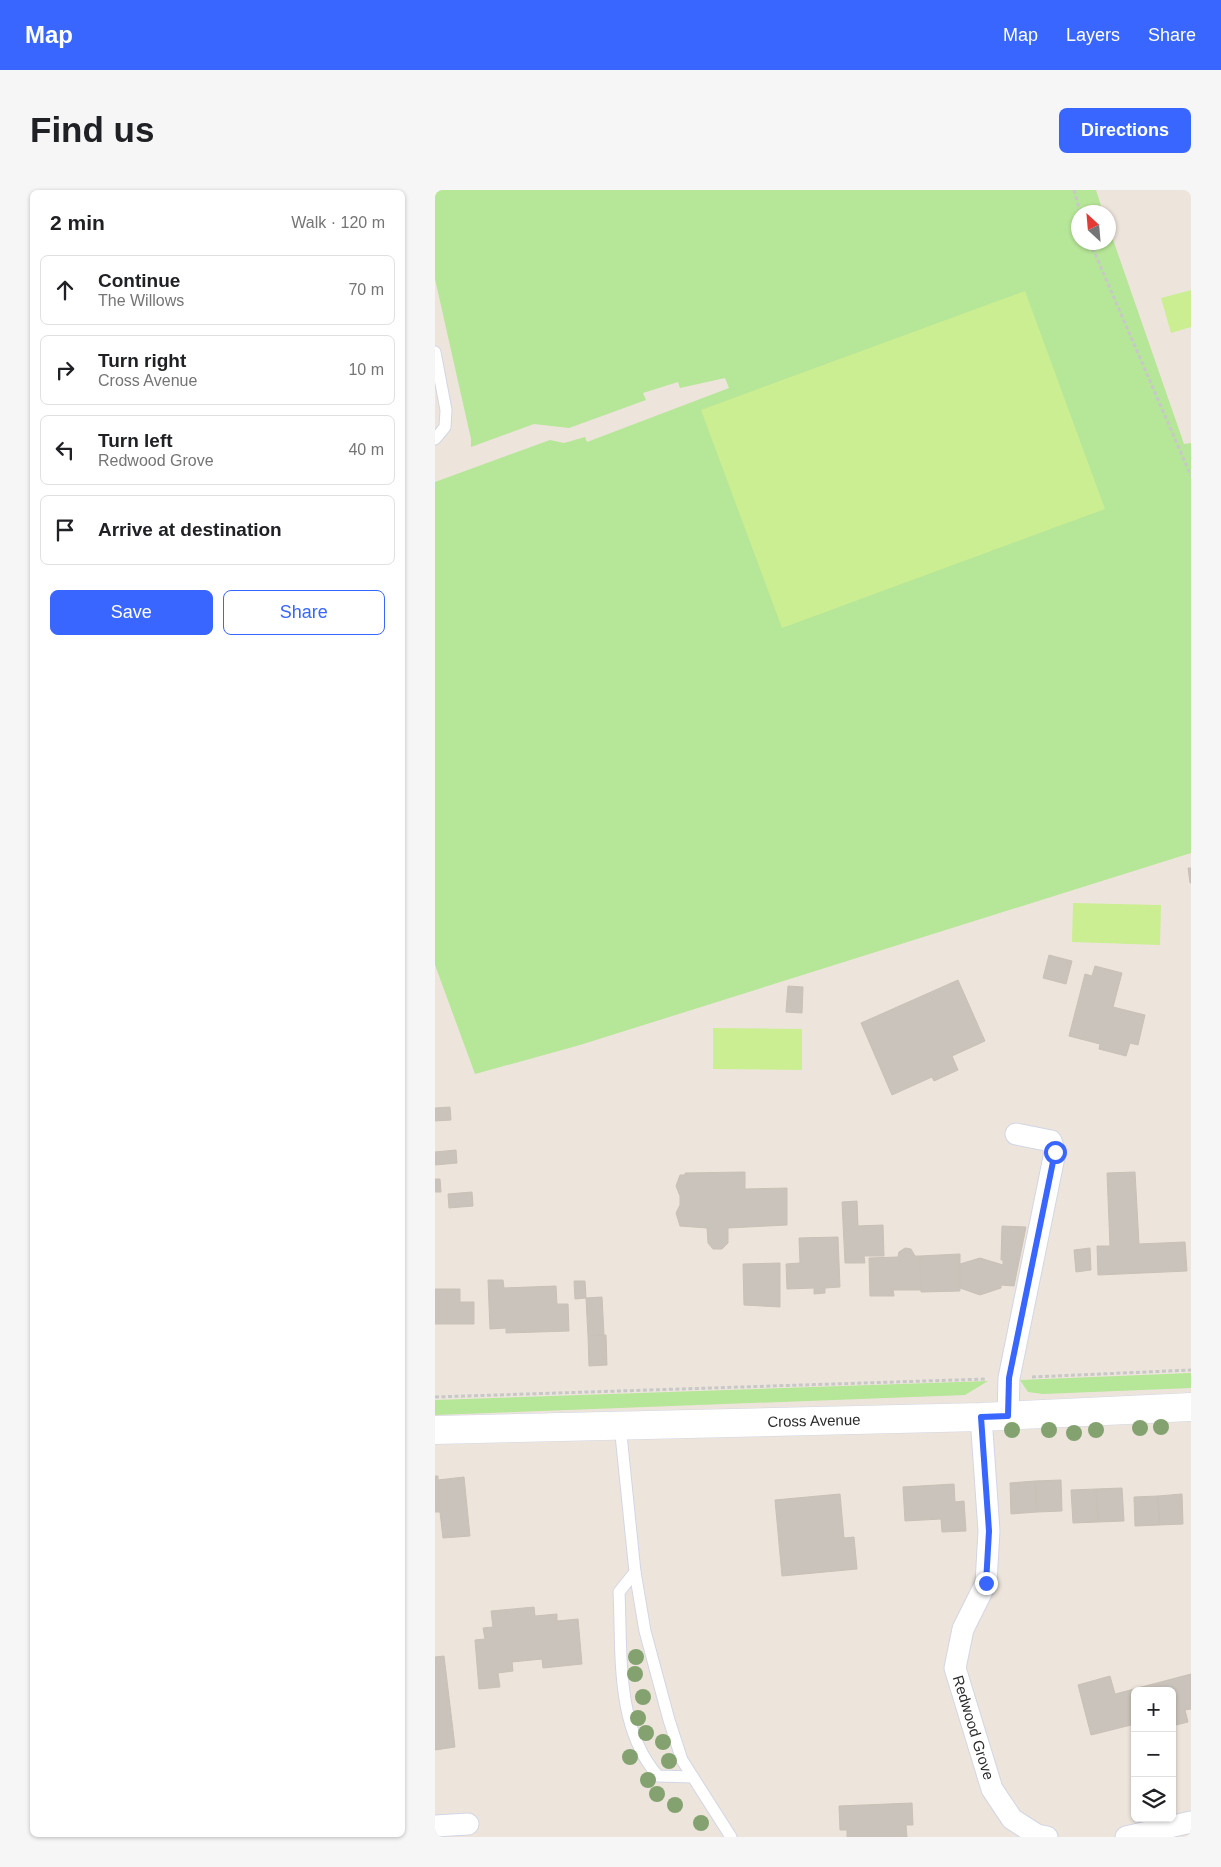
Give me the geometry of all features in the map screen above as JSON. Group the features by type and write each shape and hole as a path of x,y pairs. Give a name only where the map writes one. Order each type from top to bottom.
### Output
{"street":[{"path":"1008,1416 1009,1378 1055,1152 1051,1141 1016,1134"},
{"name":"Cross Avenue","path":"435,1430 620,1424 981,1417 1191,1407"},
{"name":"Redwood Grove","path":"981,1417 989,1531 986,1583 963,1629 955,1668 992,1789 1012,1819 1037,1836 1047,1837"},
{"path":"1126,1837 1191,1822"},
{"path":"435,1826 469,1824"}],"lane":[{"path":"435,352 446,410 445,428 435,439"},
{"path":"620,1424 635,1572 645,1631 682,1760 731,1837"},
{"path":"635,1572 619,1592 625,1695 631,1732 644,1761 658,1776 693,1777"}],"path":[{"path":"1074,190 1078,205"},
{"path":"1093,250 1191,476"},
{"path":"435,1397 1191,1370"}],"green space":[{"path":"435,190 1096,190 1101,205 1071,205 1071,250 1116,250 1116,248 1184,444 1191,443 1191,853 580,1045 475,1074 435,965 435,482 550,440 564,443 585,437 587,442 729,388 725,378 680,388 678,382 643,393 646,400 569,428 534,424 471,447 471,439 435,279"},
{"path":"1191,290 1191,327 1171,333 1161,298"},
{"path":"1025,291 1105,509 782,628 701,410"},
{"path":"1073,903 1161,905 1160,945 1072,942"},
{"path":"713,1028 802,1029 802,1070 713,1069"},
{"path":"1191,1373 1191,1388 1043,1394 1028,1392 1020,1380"},
{"path":"988,1381 965,1395 435,1415 435,1400"}],"building":[{"path":"1188,868 1191,868 1191,883 1190,883"},
{"path":"1049,955 1072,961 1066,984 1043,978"},
{"path":"1095,966 1122,973 1113,1007 1145,1015 1138,1045 1130,1043 1126,1056 1099,1049 1100,1044 1069,1036 1085,974 1092,976"},
{"path":"958,980 985,1041 952,1056 958,1070 934,1081 932,1077 892,1095 861,1023"},
{"path":"788,986 803,987 802,1013 786,1012"},
{"path":"450,1107 451,1120 435,1121 435,1108"},
{"path":"456,1150 457,1163 435,1165 435,1152"},
{"path":"745,1172 745,1189 787,1188 787,1225 728,1228 728,1243 722,1249 713,1249 708,1243 707,1228 680,1226 676,1213 680,1205 680,1196 676,1186 680,1175 685,1175 685,1173"},
{"path":"1135,1172 1139,1244 1185,1242 1187,1271 1098,1275 1097,1246 1110,1246 1107,1173"},
{"path":"435,1179 440,1179 441,1192 435,1192"},
{"path":"472,1192 473,1206 449,1208 448,1194"},
{"path":"857,1201 858,1226 883,1225 884,1256 864,1256 865,1263 845,1263 842,1202"},
{"path":"1002,1226 1026,1227 1014,1286 1001,1285 1001,1288 980,1295 960,1288 960,1264 980,1258 1003,1265 1003,1260 1001,1260"},
{"path":"838,1237 840,1287 825,1288 825,1293 814,1294 814,1288 787,1289 786,1264 800,1263 799,1238"},
{"path":"905,1248 911,1249 915,1256 920,1256 921,1290 893,1290 894,1296 870,1296 869,1258 898,1257 899,1252"},
{"path":"1090,1248 1091,1270 1076,1272 1074,1250"},
{"path":"960,1254 960,1291 921,1292 920,1256"},
{"path":"780,1263 780,1307 744,1305 743,1264"},
{"path":"488,1280 503,1280 504,1288 556,1286 557,1304 568,1304 569,1331 506,1333 506,1328 490,1329"},
{"path":"574,1281 585,1281 586,1298 575,1299"},
{"path":"435,1289 460,1289 460,1302 474,1302 474,1324 435,1324"},
{"path":"602,1297 604,1335 588,1336 586,1298"},
{"path":"606,1335 607,1365 589,1366 588,1336"},
{"path":"435,1476 438,1476 438,1480 464,1477 470,1536 443,1538 440,1512 435,1512"},
{"path":"1061,1480 1062,1511 1037,1512 1035,1481"},
{"path":"1035,1481 1037,1512 1011,1514 1010,1483"},
{"path":"954,1484 955,1502 964,1501 966,1531 942,1532 941,1519 905,1521 903,1487"},
{"path":"1122,1488 1124,1521 1098,1522 1096,1489"},
{"path":"1096,1489 1098,1522 1073,1523 1071,1490"},
{"path":"840,1494 844,1538 854,1537 857,1569 782,1576 775,1500"},
{"path":"1182,1494 1183,1524 1159,1525 1158,1496"},
{"path":"1158,1496 1159,1525 1135,1526 1134,1497"},
{"path":"534,1607 535,1616 557,1614 557,1621 578,1619 582,1664 543,1668 542,1659 512,1662 513,1671 498,1673 500,1687 479,1689 475,1640 485,1639 483,1628 493,1627 491,1611"},
{"path":"444,1656 455,1747 435,1750 435,1657"},
{"path":"1191,1674 1191,1709 1185,1710 1188,1722 1176,1725 1176,1687 1142,1687"},
{"path":"1110,1676 1115,1694 1131,1690 1131,1725 1091,1735 1078,1685"},
{"path":"912,1803 913,1825 906,1825 907,1837 847,1837 847,1830 840,1830 839,1806"}],"route":[{"path":"986,1583 989,1531 981,1417 1008,1416 1009,1378 1055,1152"}]}
